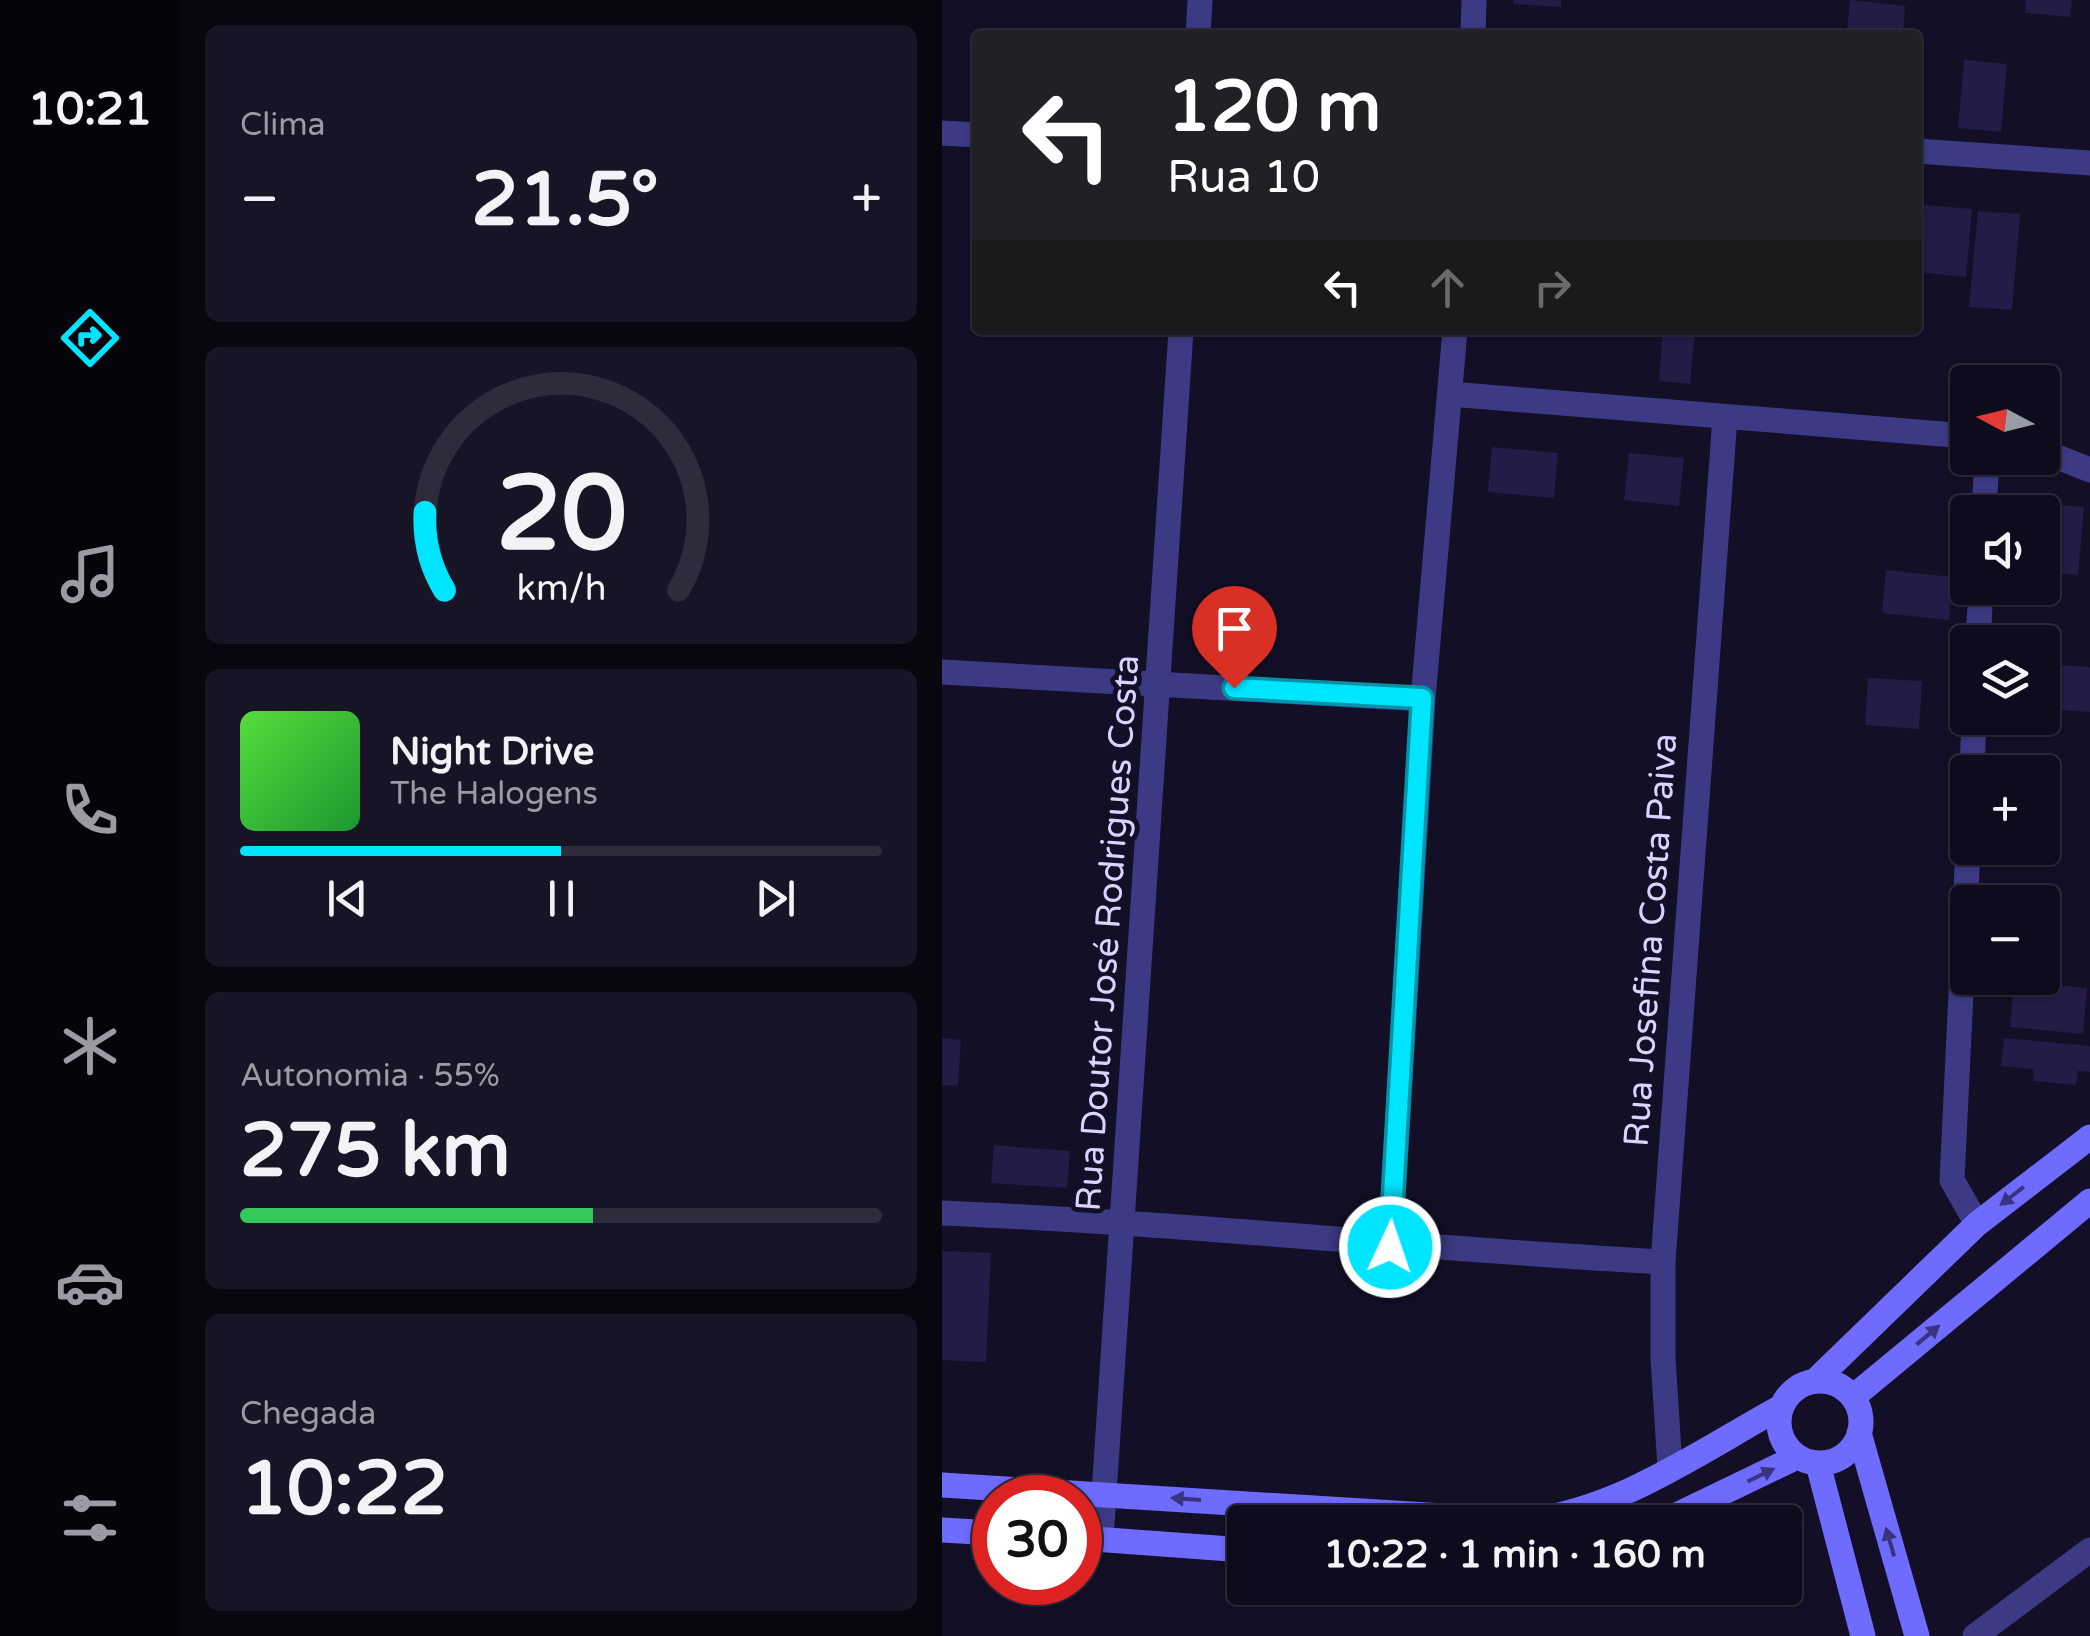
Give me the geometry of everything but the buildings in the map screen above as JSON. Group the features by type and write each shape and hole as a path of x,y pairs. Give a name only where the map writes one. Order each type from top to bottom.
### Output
{"street":[{"path":"1198,30 1200,0"},
{"path":"1473,30 1474,0"},
{"path":"942,134 972,135"},
{"path":"1922,151 2090,163"},
{"name":"Rua Doutor José Rodrigues Costa","path":"1102,1493 1124,1221 1180,335"},
{"path":"1390,1247 1422,698 1455,335"},
{"path":"1450,394 1950,435"},
{"name":"Rua Josefina Costa Paiva","path":"1670,1468 1663,1358 1663,1262 1725,417"},
{"path":"2060,458 2090,470"},
{"path":"942,672 1422,698"},
{"path":"1967,865 1952,1180 1977,1224"},
{"path":"1102,1493 1524,1521 1585,1510 1780,1407 1794,1389 1816,1380 1977,1224 2090,1136"},
{"path":"1853,1397 2090,1202"},
{"path":"942,1214 1124,1221 1390,1247 1663,1262"},
{"path":"1816,1380 1830,1382 1853,1397 1859,1408 1860,1434 1917,1636"},
{"path":"1780,1407 1780,1435 1807,1461 1863,1636"},
{"path":"1702,1505 1807,1461 1844,1456 1860,1434"},
{"path":"942,1486 972,1487"},
{"path":"942,1530 972,1532"},
{"path":"1102,1540 1227,1549"},
{"path":"1975,1636 2090,1550"}],"route":[{"path":"1234,688 1422,698 1390,1247"}]}
